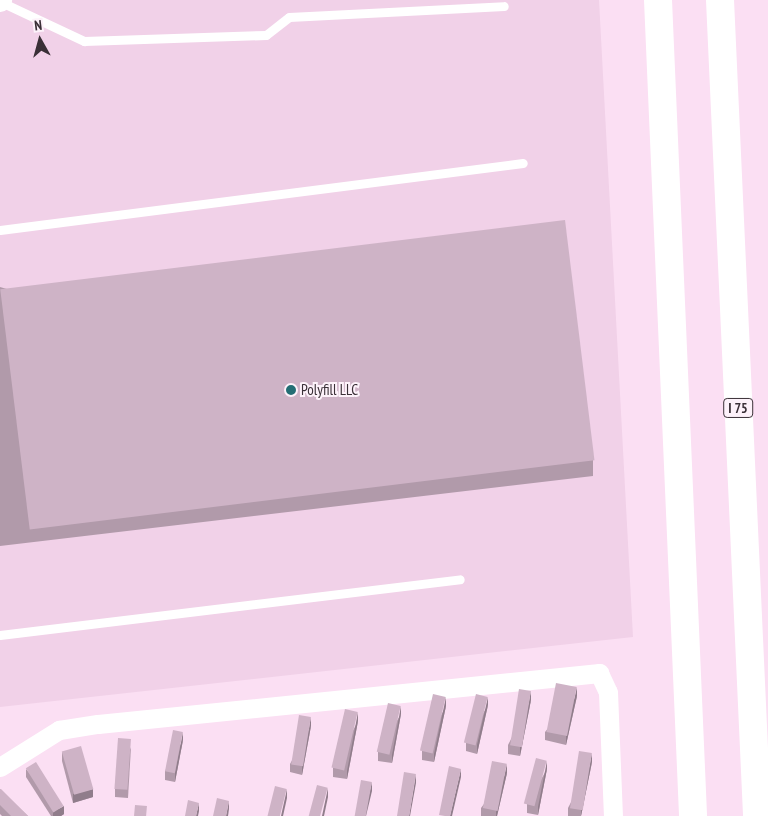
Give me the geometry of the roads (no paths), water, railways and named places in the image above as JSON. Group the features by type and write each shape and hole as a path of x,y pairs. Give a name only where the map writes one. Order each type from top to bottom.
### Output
{"highway":[{"path":"658,0 693,816"},
{"name":"I 75","path":"720,0 757,816"}],"street":[{"path":"0,767 59,730 599,673 608,692 613,816"}],"lane":[{"path":"1,1 84,41 266,35 290,17 504,6"},
{"path":"0,230 523,163"},
{"path":"0,635 460,579"}],"place":[{"name":"Polyfill LLC","path":"291,390"}]}
